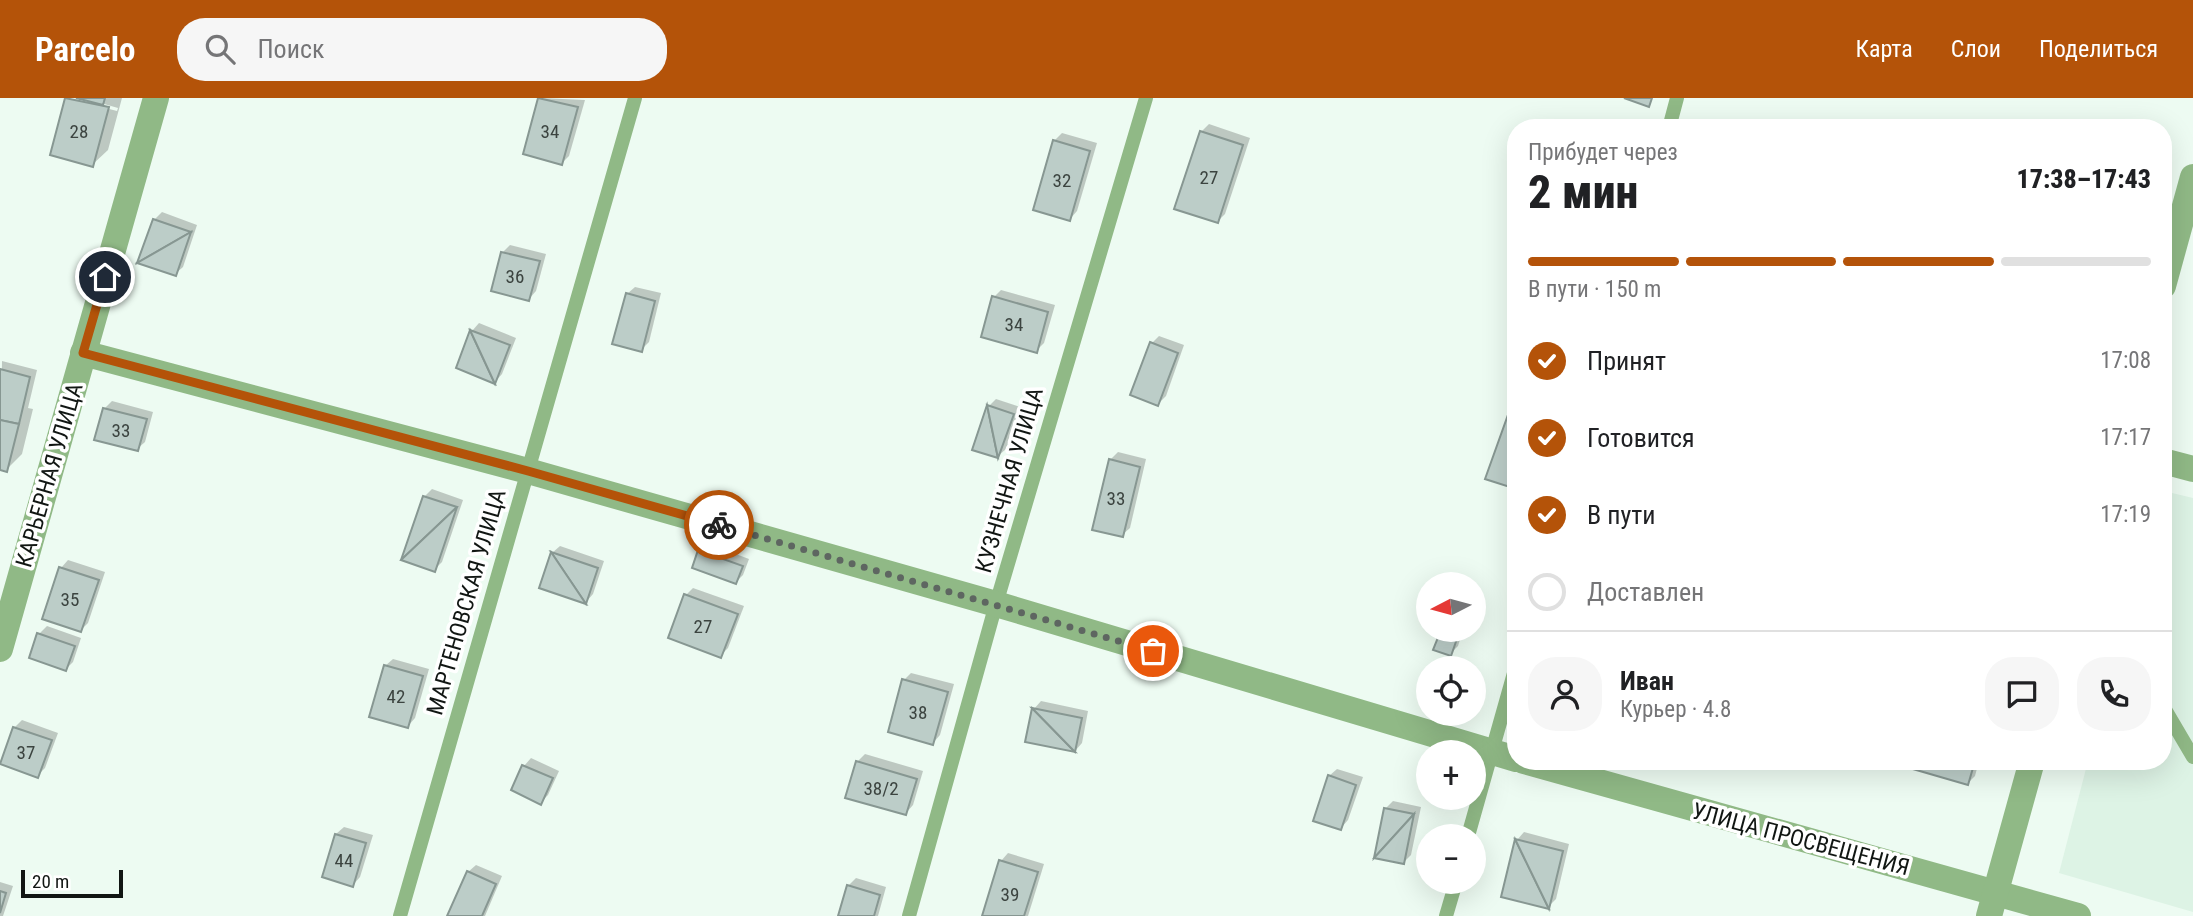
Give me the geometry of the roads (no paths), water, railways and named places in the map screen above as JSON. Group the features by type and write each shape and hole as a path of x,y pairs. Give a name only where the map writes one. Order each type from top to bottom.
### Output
{"street":[{"name":"КАРЬЕРНАЯ УЛИЦА","path":"0,649 156,98"},
{"path":"2172,253 2193,177"},
{"path":"83,353 528,471 996,604 1503,755"},
{"path":"2172,463 2193,469"},
{"name":"УЛИЦА ПРОСВЕЩЕНИЯ","path":"1553,770 1992,904 2078,916"},
{"path":"1992,904 2029,770"}],"lane":[{"name":"МАРТЕНОВСКАЯ УЛИЦА","path":"400,916 635,98"},
{"name":"КУЗНЕЧНАЯ УЛИЦА","path":"909,916 996,604 1146,98"},
{"path":"1671,119 1677,98"},
{"path":"2172,721 2193,757"},
{"path":"1473,824 1503,755 1507,728"},
{"path":"1447,916 1453,894"}]}
